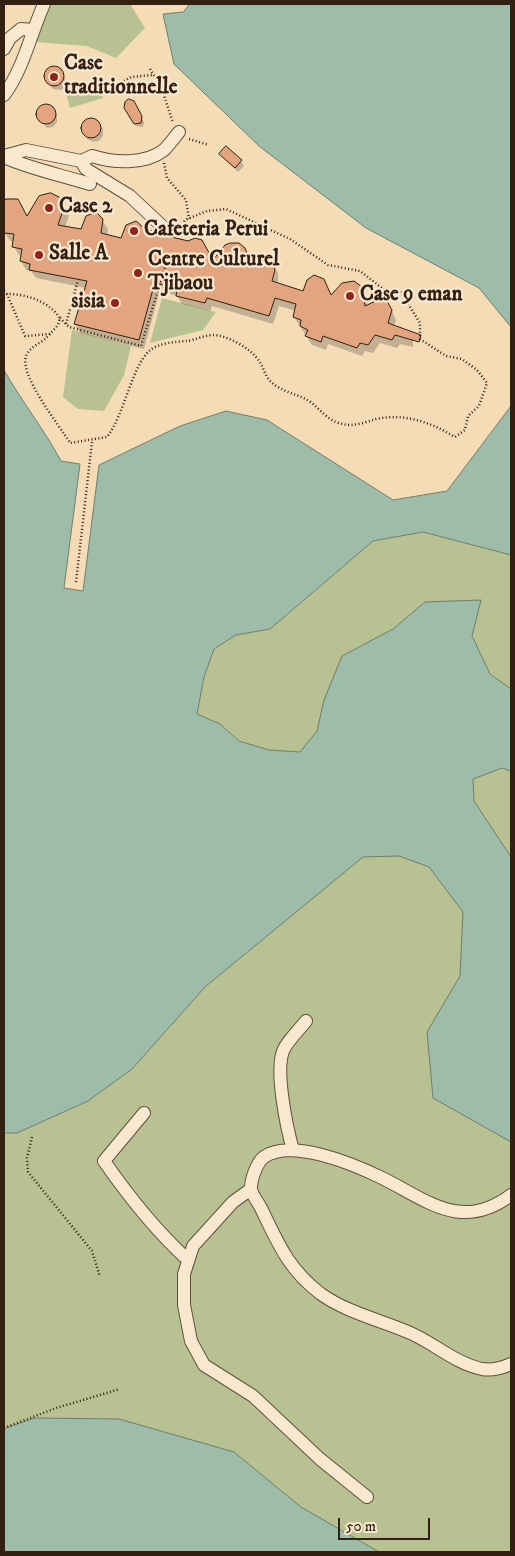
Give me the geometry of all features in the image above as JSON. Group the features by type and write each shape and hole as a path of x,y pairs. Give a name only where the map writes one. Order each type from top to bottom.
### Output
{"street":[{"path":"4,95 16,79 44,4"},
{"path":"4,50 10,38 21,29 33,30"},
{"path":"4,156 26,150 81,162 92,156 104,160 126,161 149,157 163,150 179,132"},
{"path":"4,156 26,166 43,169 90,184"},
{"path":"81,162 86,169 130,196 162,226"},
{"path":"293,1150 287,1129 281,1073 283,1050 306,1021"},
{"path":"144,1113 104,1161 123,1188 156,1228 188,1260"},
{"path":"511,1194 492,1207 478,1210 442,1210 379,1176 316,1152 293,1150 281,1150 263,1157 255,1172 251,1189 282,1252 322,1294 410,1332 438,1350 466,1364 491,1370 498,1370 511,1364"},
{"path":"251,1189 233,1202 192,1246 184,1274 184,1305 191,1341 204,1365 253,1396 320,1459 367,1497"}],"path":[{"path":"150,69 161,86 171,120 179,132 184,137 209,146"},
{"path":"106,92 131,77 153,75"},
{"path":"163,150 167,178 186,200 189,218"},
{"path":"60,318 58,325 43,342 33,346 25,356 25,369 33,386 70,443 107,437 117,424 118,416 147,353 156,346 195,340 212,335 232,340 257,357 266,377 278,387 299,394 324,416 343,424 359,424 388,417 422,419 455,437 464,430 468,416 479,406 486,383 477,370 462,359 446,356 420,339 420,323 400,291 383,289 360,271 328,265 290,239 226,210 207,211 189,218 177,237"},
{"path":"7,294 25,294 55,311 69,327 141,346 165,267"},
{"path":"66,324 78,280"},
{"path":"4,291 25,336 50,334"},
{"path":"76,582 92,442"},
{"path":"32,1137 27,1158 28,1172 92,1251 100,1277"},
{"path":"4,1428 56,1408 120,1389"}],"shaded area":[{"path":"51,4 130,4 145,28 116,58 87,46 35,42 40,25"},
{"path":"190,4 511,4 511,327 479,288 366,228 259,146 174,64 163,14 183,12"},
{"path":"97,80 103,98 70,108 65,90"},
{"path":"162,298 216,312 203,330 150,343"},
{"path":"72,330 131,346 124,375 104,411 78,409 63,397"},
{"path":"4,370 61,461 80,464 64,588 83,591 99,465 180,426 226,411 267,420 393,500 447,491 511,406 511,555 423,532 373,541 270,629 236,635 214,649 204,677 197,714 220,724 239,741 269,750 300,752 317,731 324,700 342,656 393,629 425,602 481,600 472,636 490,674 511,689 511,771 502,768 473,779 474,801 511,857 511,1142 433,1098 427,1032 460,976 463,912 429,867 399,856 363,857 205,987 132,1069 88,1101 17,1133 4,1133"},
{"path":"423,532 511,555 511,1552 327,1552 4,1443 4,1105 299,752 269,750 239,741 220,724 197,715 204,677 214,649 236,635 270,629 373,541"},
{"path":"35,1418 119,1419 234,1452 301,1507 379,1552 4,1552 4,1429"}],"building":[{"name":"Case traditionnelle","path":"54,66 61,69 64,76 61,83 54,86 47,83 44,76 47,69"},
{"path":"129,99 134,101 142,116 141,123 134,124 124,108 125,102"},
{"name":"Case traditionnelle","path":"46,104 53,107 56,114 53,121 46,124 39,121 36,114 39,107"},
{"name":"Case traditionnelle","path":"91,118 98,121 101,128 98,135 91,138 84,135 81,128 84,121"},
{"path":"226,146 242,160 235,168 219,154"},
{"path":"51,193 59,197 64,207 58,225 81,229 86,216 96,212 103,219 101,233 121,238 126,225 136,221 144,228 160,234 188,241 195,238 202,240 213,260 225,245 239,243 245,248 251,264 264,259 273,263 275,270 272,281 303,291 307,280 314,275 324,279 331,295 342,283 354,281 362,287 365,306 380,299 387,301 392,310 388,323 421,335 419,342 395,335 392,340 375,335 368,345 360,343 357,348 323,336 321,342 305,336 308,330 300,326 301,320 293,317 296,304 275,298 269,316 207,298 205,303 176,296 177,290 155,282 139,340 74,324 87,281 29,270 30,264 20,261 22,249 12,247 14,234 4,233 4,201 6,199 18,199 27,216 39,196"}],"place":[{"name":"Case traditionnelle","path":"54,77"},
{"name":"Case 2","path":"49,208"},
{"name":"Cafeteria Perui","path":"134,231"},
{"name":"Salle A","path":"39,255"},
{"name":"Centre Culturel Tjibaou","path":"138,273"},
{"name":"Case 9 eman","path":"350,296"},
{"name":"sisia","path":"115,303"}]}
